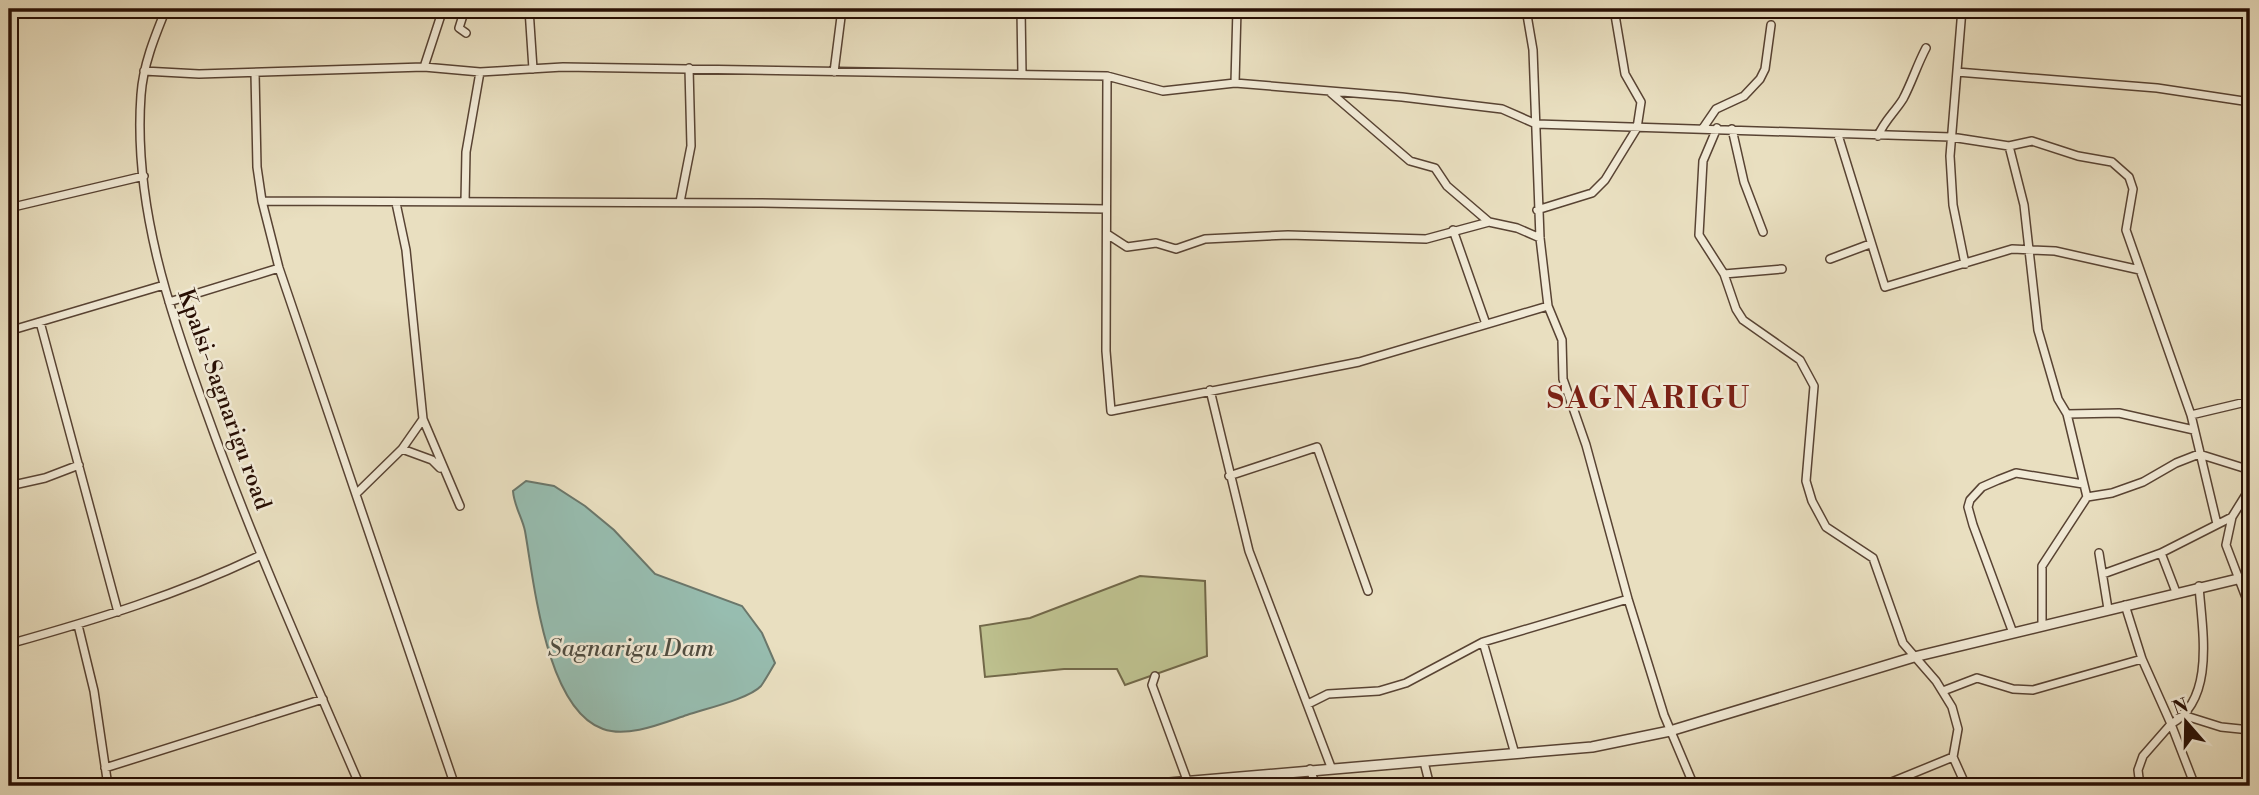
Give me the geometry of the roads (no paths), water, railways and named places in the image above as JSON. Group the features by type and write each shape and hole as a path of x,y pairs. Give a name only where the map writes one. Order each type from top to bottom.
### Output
{"street":[{"name":"Kpalsi-Sagnarigu road","path":"165,9 144,71 141,118 144,176 164,285 222,455 261,555 360,786"},
{"path":"424,67 443,9"},
{"path":"465,9 459,28 466,33"},
{"path":"529,9 533,69"},
{"path":"834,72 842,9"},
{"path":"1021,9 1022,74"},
{"path":"1235,83 1237,9"},
{"path":"1527,9 1533,50 1537,210 1548,306 1562,340 1563,379 1586,445 1628,599 1670,731 1694,786"},
{"path":"1537,210 1592,192 1605,180 1637,128 1641,102 1625,74 1614,9"},
{"path":"1962,9 1951,138 1953,205 1965,264"},
{"path":"2206,9 2250,13"},
{"path":"1703,128 1716,109 1744,96 1760,79 1765,69 1772,25"},
{"path":"1878,136 1884,122 1902,102 1913,71 1926,48"},
{"path":"144,71 179,74 424,67 480,72 689,68 1107,76 1163,91 1235,83 1331,93 1402,96 1502,108 1536,124 1717,128 1951,138 2009,146 2032,141 2078,156 2112,162 2129,177 2133,189 2126,230 2191,415 2217,524"},
{"path":"680,202 691,146 689,68"},
{"path":"465,202 466,152 480,72"},
{"path":"1957,72 2157,88 2250,102"},
{"path":"255,73 255,126 262,201 279,268 455,786"},
{"path":"1107,76 1106,363 1111,411 1359,362 1548,306"},
{"path":"1331,93 1410,161 1435,168 1447,186 1489,222"},
{"path":"1717,128 1703,161 1699,235 1724,274 1736,309 1743,320 1800,360 1809,372 1814,386 1805,481 1812,501 1826,527 1840,539 1871,555 1903,642 1943,691 1958,729 1954,757 1966,786"},
{"path":"1732,129 1744,182 1763,232"},
{"path":"1838,135 1882,284 1889,288 2012,249 2063,253 2140,270"},
{"path":"2009,146 2024,205 2031,249 2038,330 2058,399 2067,414 2087,497"},
{"path":"9,208 144,176"},
{"path":"262,201 680,202 1106,209"},
{"path":"396,203 406,250 423,419 460,506"},
{"path":"1107,234 1127,247 1156,243 1176,249 1205,239 1288,234 1426,239 1489,222 1510,226 1540,238"},
{"path":"1453,230 1486,324"},
{"path":"1830,259 1870,244"},
{"path":"169,302 279,268"},
{"path":"1724,274 1782,269"},
{"path":"9,331 164,285"},
{"path":"40,322 118,612"},
{"path":"2191,415 2248,401 2250,369"},
{"path":"1210,390 1249,551 1331,767"},
{"path":"2067,414 2119,413 2194,430"},
{"path":"357,493 402,449 423,419"},
{"path":"1229,476 1317,447 1368,591"},
{"path":"402,449 432,460 445,474"},
{"path":"2042,625 2042,566 2087,497 2112,493 2143,482 2199,454 2250,470"},
{"path":"9,486 45,478 79,465"},
{"path":"2013,633 1973,525 1969,500 1982,487 2016,473 2083,485"},
{"path":"2250,488 2232,517 2226,545 2246,577 2250,608"},
{"path":"2103,574 2161,553 2232,517"},
{"path":"2099,553 2108,610"},
{"path":"2161,553 2176,593"},
{"path":"9,644 78,625 181,591 261,555"},
{"path":"1134,786 1187,780 1200,783 1331,767 1424,762 1592,747 1670,731 1914,657 2199,586 2246,577"},
{"path":"2140,786 2138,769 2143,756 2171,724 2186,716 2197,692 2203,671 2199,586"},
{"path":"1308,704 1328,694 1379,691 1406,683 1483,642 1628,599"},
{"path":"2124,605 2142,659 2195,786"},
{"path":"78,625 94,691 108,786"},
{"path":"1483,642 1515,754"},
{"path":"1943,691 1977,678 2013,689 2033,690 2142,659"},
{"path":"1155,676 1152,685 1187,780"},
{"path":"106,768 323,699"},
{"path":"2186,716 2221,727 2250,730"},
{"path":"1882,786 1954,757"},
{"path":"1424,762 1430,786"},
{"path":"1310,769 1316,786"}],"water":[{"name":"Sagnarigu Dam","path":"526,481 554,486 585,506 614,530 655,574 742,606 762,633 775,663 761,686 737,699 634,731 603,729 584,717 568,697 546,642 525,531 513,491"}],"district":[{"name":"SAGNARIGU","path":"1649,398"}]}
